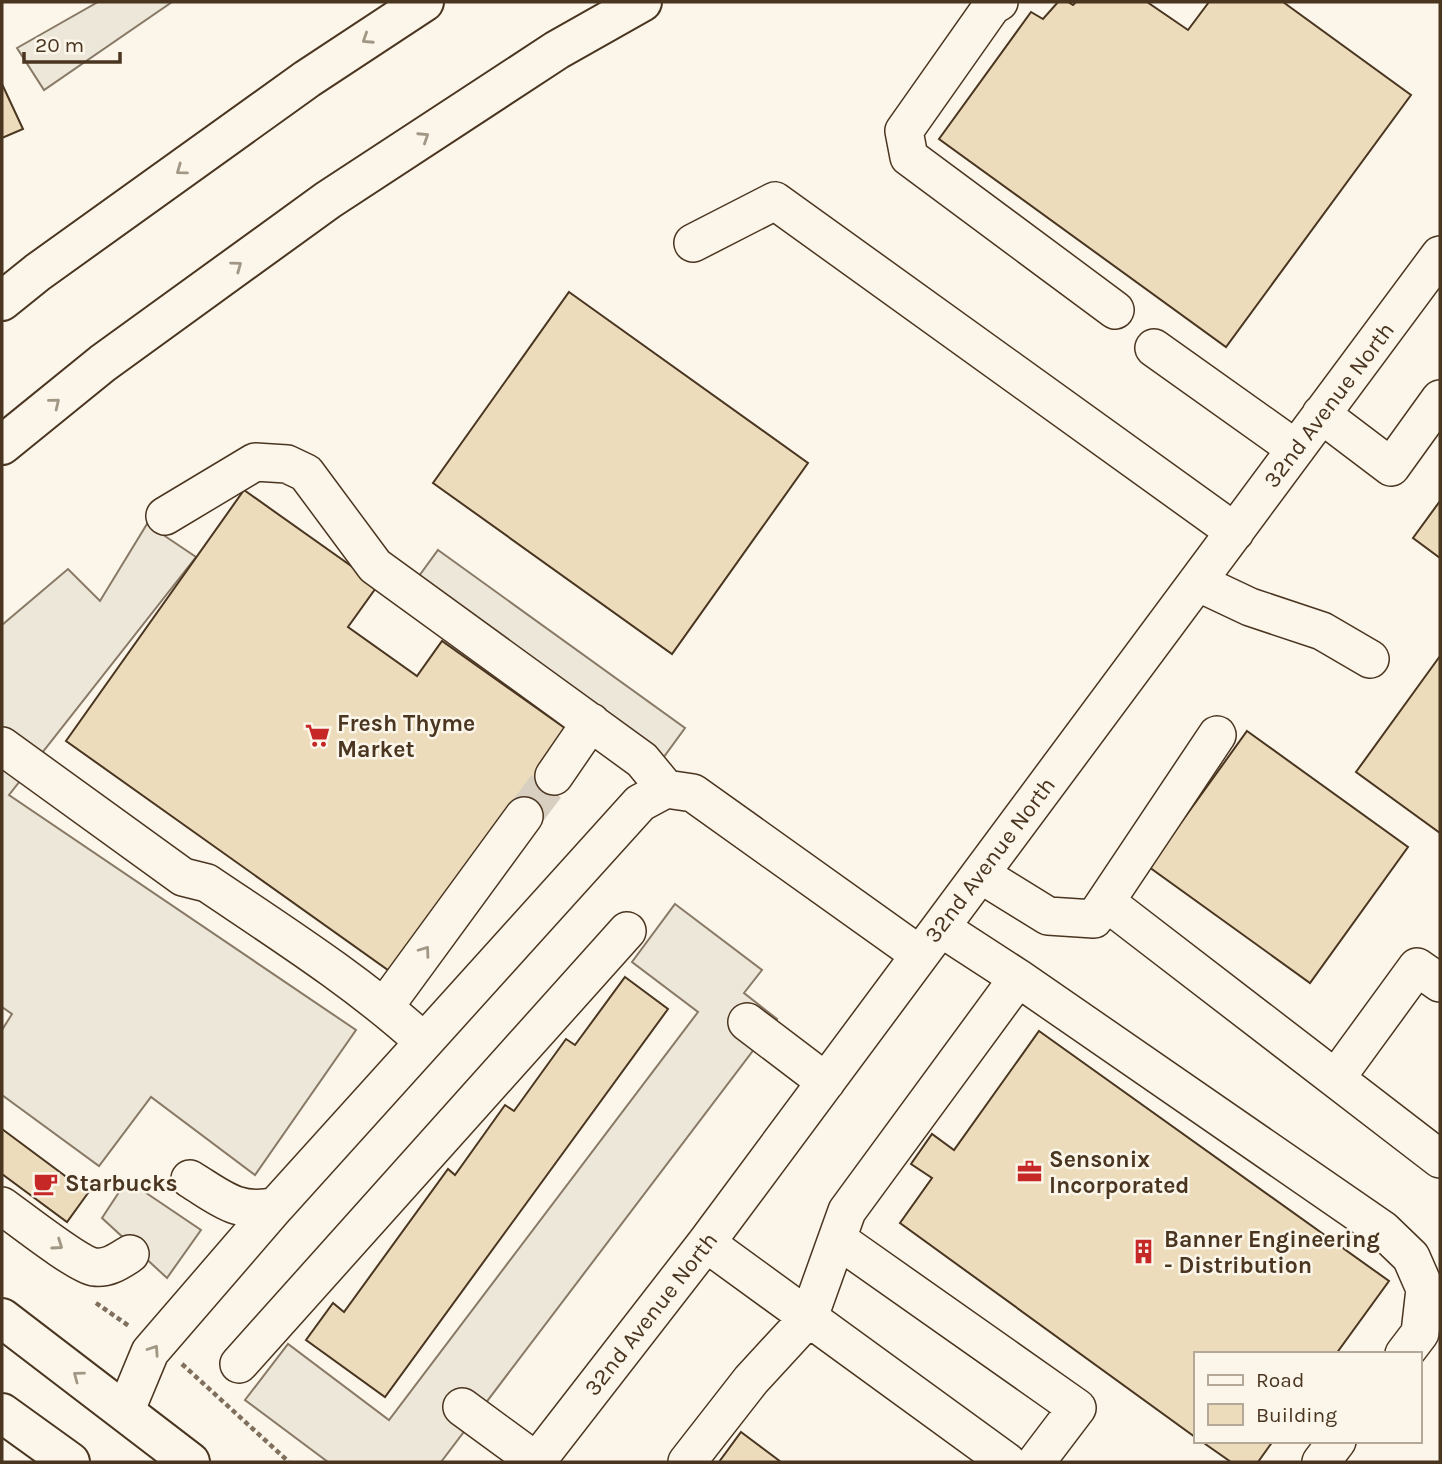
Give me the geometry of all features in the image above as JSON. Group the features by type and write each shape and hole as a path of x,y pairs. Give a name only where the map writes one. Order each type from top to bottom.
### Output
{"main road":[{"path":"2,301 38,272 307,79 424,2"},
{"path":"2,446 103,363 328,200 557,50 642,2"},
{"path":"2,1318 190,1462"},
{"path":"2,1413 70,1462"}],"street":[{"path":"999,2 992,6 904,131 909,157 1115,310"},
{"path":"693,243 775,201 1235,531"},
{"name":"32nd Avenue North","path":"536,1462 706,1243 1440,255"},
{"path":"1154,348 1296,449"},
{"path":"1321,414 1391,467 1440,398"},
{"path":"165,516 255,462 287,464 306,473 375,566 642,760 666,789"},
{"path":"1197,582 1250,607 1322,631 1370,659"},
{"path":"554,776 591,722"},
{"path":"980,874 1048,916 1094,919 1217,735"},
{"path":"2,746 183,877 207,883 385,1006 423,1041"},
{"path":"125,1412 150,1352 276,1206 640,803 666,789 693,793 930,941 1018,978 1383,1230 1411,1257 1424,1289 1420,1333 1406,1352"},
{"path":"385,1006 524,816"},
{"path":"1105,902 1440,1158"},
{"path":"239,1364 627,931"},
{"path":"1336,1078 1417,967 1440,983"},
{"path":"687,1462 751,1380 809,1317 846,1211 1018,978"},
{"path":"747,1022 826,1082"},
{"path":"190,1179 234,1207 257,1210 276,1206"},
{"path":"2,1206 93,1267 115,1264 130,1254"},
{"path":"836,1239 1077,1408 1036,1462"},
{"path":"706,1243 809,1317 963,1450 1007,1462"},
{"path":"461,1407 536,1462"},
{"path":"1321,1462 1335,1443"}],"shaded area":[{"path":"98,2 172,2 44,90 17,48"},
{"path":"147,524 196,557 9,795 356,1030 255,1175 151,1097 99,1166 2,1095 2,1030 12,1014 2,1007 2,625 68,569 100,601"},
{"path":"438,550 685,728 658,765 411,587"},
{"path":"675,904 762,970 744,993 777,1019 441,1462 328,1462 245,1400 288,1344 389,1420 698,1012 632,962"},
{"path":"127,1180 201,1230 167,1278 102,1218"}],"building":[{"path":"1058,2 1073,5 1076,2 1147,2 1188,30 1209,2 1283,2 1411,95 1226,347 939,139 1031,12 1043,19"},
{"path":"2,84 23,129 2,138"},
{"path":"569,292 808,463 672,654 433,483"},
{"name":"Fresh Thyme Market","path":"244,490 378,585 348,627 417,676 442,641 569,731 395,975 66,741"},
{"path":"1440,501 1440,558 1413,538"},
{"path":"1440,656 1440,833 1356,772"},
{"path":"1247,731 1408,847 1310,983 1149,867"},
{"path":"625,977 668,1009 385,1397 306,1340 333,1303 344,1312 448,1169 455,1175 505,1105 514,1111 566,1039 575,1045"},
{"name":"Banner Engineering - Distribution","path":"1039,1031 1389,1281 1337,1352 1194,1352 1194,1436 900,1223 932,1178 911,1164 932,1134 954,1150"},
{"name":"Starbucks","path":"2,1129 88,1193 67,1222 2,1174"},
{"path":"741,1432 781,1462 719,1462"},
{"path":"1204,1443 1272,1443 1258,1462 1231,1462"}],"tunnel":[{"path":"524,816 554,776"}],"place":[{"name":"Fresh Thyme Market","path":"317,736"},
{"name":"Sensonix Incorporated","path":"1029,1172"},
{"name":"Starbucks","path":"45,1183"},
{"name":"Banner Engineering - Distribution","path":"1144,1252"}]}
